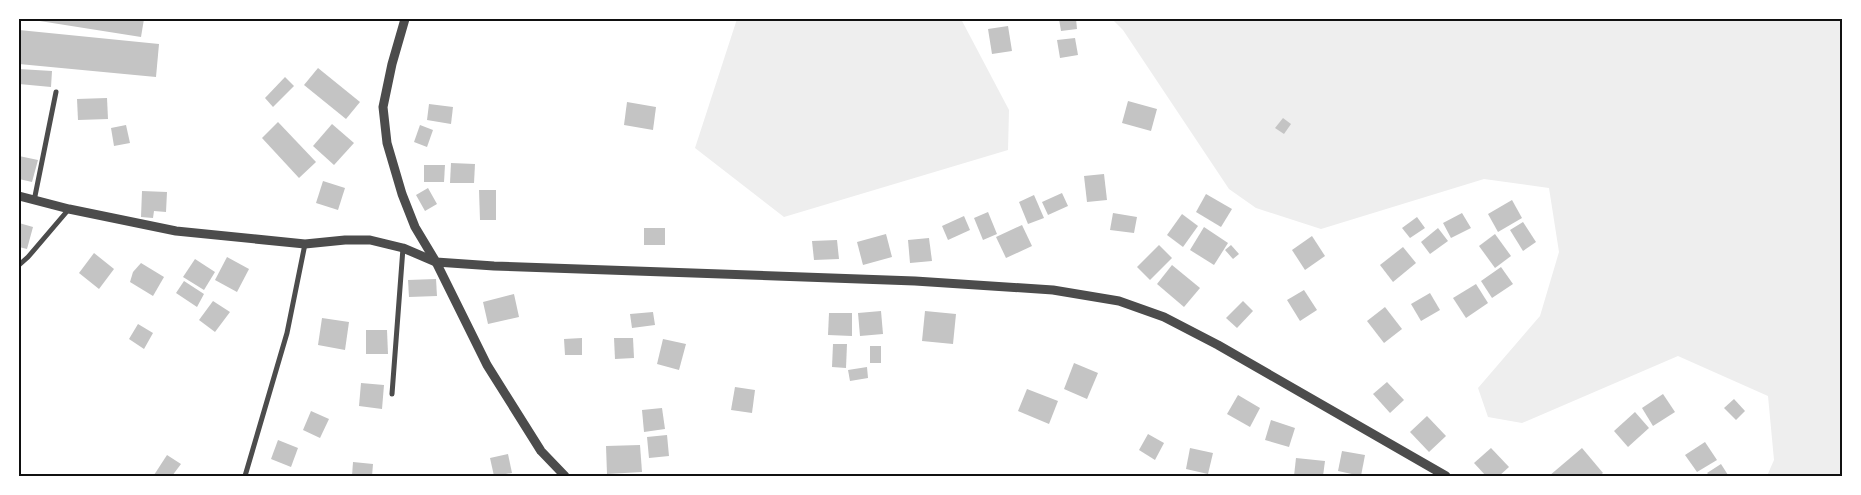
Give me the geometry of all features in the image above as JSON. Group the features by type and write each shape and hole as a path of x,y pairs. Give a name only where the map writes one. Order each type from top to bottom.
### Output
{"street":[{"path":"404,19 392,64 384,108 387,142 402,194 415,227 436,262 487,365 541,451 565,476"},
{"path":"34,201 56,92"},
{"path":"19,196 34,201 176,232 305,244 345,240 370,240 403,248 436,262 494,266 915,281 1053,290 1119,302 1164,317 1218,345 1446,476"},
{"path":"19,265 69,209"},
{"path":"245,476 287,333 305,244"},
{"path":"392,394 403,248"}],"shaded area":[{"path":"737,19 961,19 1009,110 1008,150 784,217 695,148"},
{"path":"1112,19 1842,19 1842,476 1767,476 1774,460 1768,396 1678,356 1522,423 1488,417 1478,388 1540,316 1559,252 1549,188 1484,179 1321,229 1256,208 1229,189 1123,30"}],"building":[{"path":"27,19 144,19 141,37"},
{"path":"1059,19 1076,19 1077,29 1061,31"},
{"path":"1008,26 1012,51 992,54 988,29"},
{"path":"19,30 159,44 156,77 19,64"},
{"path":"1075,38 1078,55 1060,58 1057,40"},
{"path":"318,68 360,102 346,119 304,85"},
{"path":"19,69 52,71 51,87 19,84"},
{"path":"285,77 294,86 273,107 265,98"},
{"path":"107,98 108,119 78,120 77,99"},
{"path":"1128,101 1157,109 1151,131 1122,123"},
{"path":"627,102 656,107 653,130 624,125"},
{"path":"429,104 453,107 451,124 427,120"},
{"path":"1283,118 1291,124 1284,134 1275,128"},
{"path":"278,122 316,162 299,178 262,138"},
{"path":"332,124 354,143 334,165 313,146"},
{"path":"126,125 130,143 114,146 111,128"},
{"path":"420,125 433,130 427,147 414,142"},
{"path":"19,156 38,160 32,182 19,179"},
{"path":"451,163 475,164 474,183 450,183"},
{"path":"424,165 445,165 444,182 424,182"},
{"path":"1104,174 1107,200 1087,202 1084,176"},
{"path":"323,181 345,188 338,210 316,203"},
{"path":"428,188 437,204 425,211 416,195"},
{"path":"479,190 496,190 496,220 480,220"},
{"path":"142,191 167,192 166,212 154,211 153,218 141,217"},
{"path":"1062,193 1068,206 1048,215 1042,202"},
{"path":"1206,194 1232,209 1221,227 1196,212"},
{"path":"1034,195 1044,218 1028,224 1019,202"},
{"path":"1512,200 1522,218 1498,232 1488,214"},
{"path":"988,212 997,234 983,240 974,218"},
{"path":"1113,213 1137,217 1134,233 1110,230"},
{"path":"1462,213 1471,228 1451,238 1443,223"},
{"path":"1182,214 1198,226 1183,247 1167,235"},
{"path":"964,216 970,230 948,240 942,226"},
{"path":"1417,217 1425,228 1410,238 1402,228"},
{"path":"1523,222 1536,242 1523,251 1510,230"},
{"path":"19,223 33,227 27,249 19,247"},
{"path":"1022,225 1032,246 1006,258 996,237"},
{"path":"1204,227 1228,243 1214,265 1190,250"},
{"path":"644,228 665,228 665,245 644,245"},
{"path":"1438,228 1448,241 1430,254 1421,242"},
{"path":"886,234 892,257 863,265 857,242"},
{"path":"1495,234 1511,256 1495,268 1479,246"},
{"path":"1312,236 1325,256 1305,270 1292,250"},
{"path":"929,238 932,261 910,263 908,240"},
{"path":"837,240 839,259 814,260 812,241"},
{"path":"1159,245 1172,258 1150,280 1137,267"},
{"path":"1231,245 1239,254 1233,259 1225,250"},
{"path":"1403,247 1416,263 1393,282 1380,265"},
{"path":"94,253 114,269 99,289 79,273"},
{"path":"227,257 249,269 237,292 215,280"},
{"path":"195,259 215,272 204,290 183,277"},
{"path":"141,263 164,277 153,296 130,282 133,272"},
{"path":"1172,265 1200,288 1184,307 1157,284"},
{"path":"1501,267 1513,284 1492,298 1481,281"},
{"path":"436,279 437,296 409,297 408,280"},
{"path":"184,281 204,294 197,307 176,293"},
{"path":"1476,284 1488,303 1466,318 1453,298"},
{"path":"1304,290 1317,310 1300,321 1287,300"},
{"path":"1430,293 1440,310 1421,321 1411,304"},
{"path":"514,294 519,317 488,324 483,302"},
{"path":"213,301 230,312 215,332 199,320"},
{"path":"1243,301 1253,311 1237,328 1226,318"},
{"path":"1385,307 1402,329 1384,343 1367,321"},
{"path":"881,311 883,334 860,336 858,313"},
{"path":"925,311 956,314 953,344 922,341"},
{"path":"653,312 655,325 632,328 630,314"},
{"path":"829,313 852,313 852,336 828,335"},
{"path":"322,318 349,322 345,350 318,345"},
{"path":"138,324 153,333 144,349 129,339"},
{"path":"366,330 387,330 388,354 366,354"},
{"path":"582,338 582,355 565,355 564,339"},
{"path":"614,338 633,338 634,358 615,359"},
{"path":"663,339 686,344 679,370 657,364"},
{"path":"833,344 847,344 846,368 832,367"},
{"path":"870,346 881,346 881,363 870,363"},
{"path":"1074,363 1098,373 1087,399 1064,389"},
{"path":"867,367 868,378 850,381 848,370"},
{"path":"1387,382 1404,400 1390,413 1373,394"},
{"path":"361,383 384,385 382,409 359,406"},
{"path":"735,387 755,390 752,413 731,410"},
{"path":"1027,389 1058,401 1049,424 1018,411"},
{"path":"1663,394 1675,412 1653,426 1642,408"},
{"path":"1238,395 1260,408 1250,427 1227,414"},
{"path":"1734,399 1745,411 1736,420 1724,408"},
{"path":"662,408 665,429 644,432 642,410"},
{"path":"311,411 329,419 320,438 303,430"},
{"path":"1635,412 1649,428 1628,447 1614,431"},
{"path":"1427,416 1446,436 1429,452 1410,432"},
{"path":"1271,420 1295,428 1289,447 1265,440"},
{"path":"1148,434 1164,443 1155,460 1139,450"},
{"path":"667,435 669,456 649,458 647,437"},
{"path":"278,440 298,448 291,467 271,459"},
{"path":"1705,442 1717,460 1697,472 1685,455"},
{"path":"640,445 642,472 607,474 606,446"},
{"path":"1190,448 1213,453 1208,474 1186,469"},
{"path":"1491,448 1509,467 1499,476 1486,476 1474,463"},
{"path":"1582,448 1603,473 1599,476 1549,476"},
{"path":"1342,451 1365,455 1361,476 1338,471"},
{"path":"508,454 512,473 494,476 490,458"},
{"path":"167,455 181,464 172,476 154,475"},
{"path":"1296,458 1325,461 1323,476 1294,476"},
{"path":"353,462 373,464 372,476 352,476"},
{"path":"1721,464 1728,475 1710,476 1707,473"}]}
